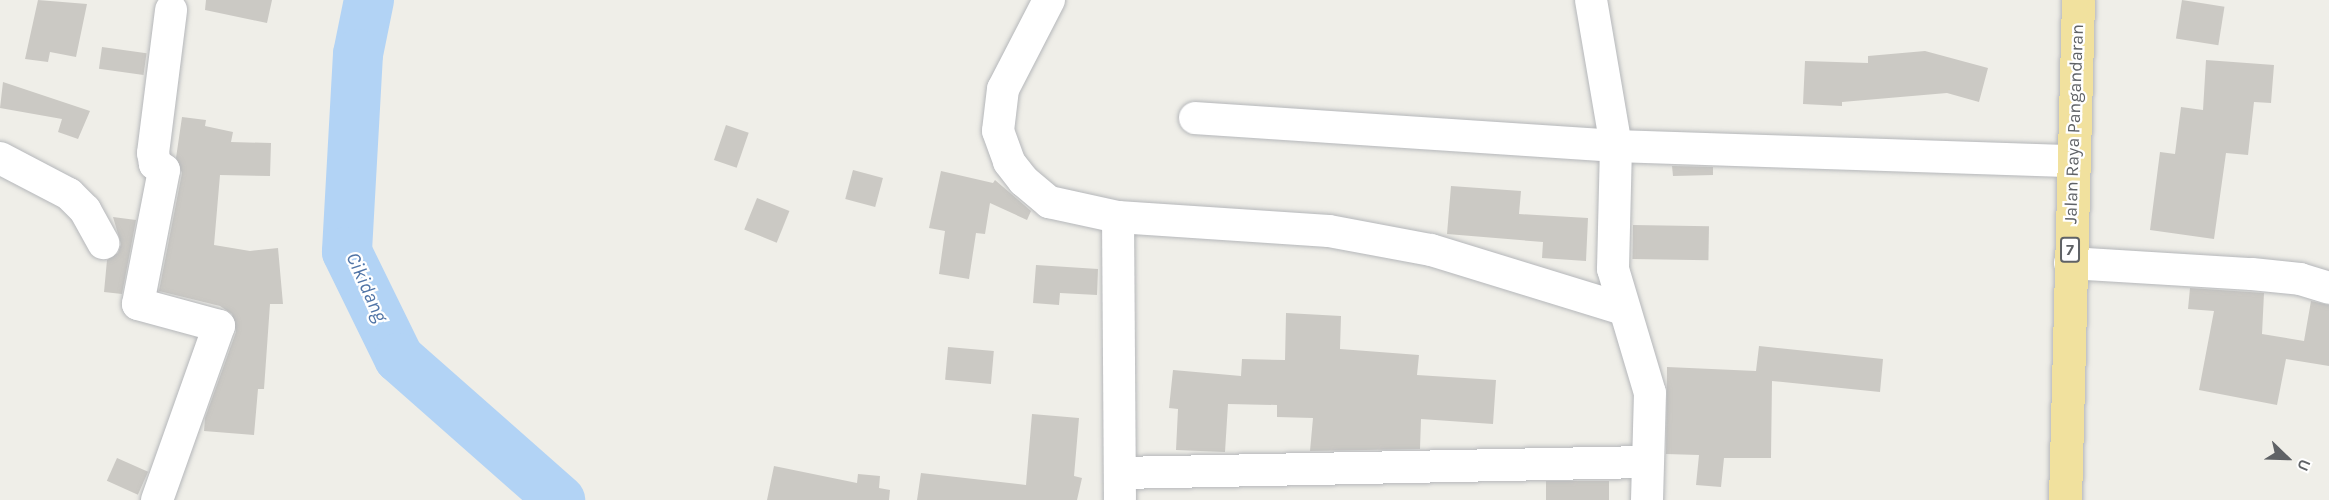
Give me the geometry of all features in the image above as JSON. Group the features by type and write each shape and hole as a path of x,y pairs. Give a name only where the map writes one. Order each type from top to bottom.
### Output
{"highway":[{"name":"Jalan Raya Pangandaran","path":"2065,500 2078,0"}],"street":[{"path":"1049,0 1003,89 998,131 1002,148 1024,181 1049,202 1118,217 1329,231 1431,250 1623,309"},
{"path":"1591,0 1616,146 1613,269 1623,309 1650,393 1647,500"},
{"path":"156,500 219,326 138,304 164,170 154,164 153,153 171,10"},
{"path":"1195,118 1616,146 2073,160"},
{"path":"0,158 69,194 85,210 103,243"},
{"path":"1118,217 1120,486 1647,462"},
{"path":"2070,263 2252,274 2300,279 2329,288"}],"building":[{"path":"38,0 87,4 76,57 50,52 48,62 25,59"},
{"path":"206,0 272,0 267,23 205,10"},
{"path":"2182,0 2224,7 2218,45 2176,39"},
{"path":"102,47 147,53 144,75 99,69"},
{"path":"1925,51 1988,68 1979,102 1947,93 1842,102 1842,106 1803,104 1805,61 1868,63 1868,56"},
{"path":"2206,60 2274,65 2271,103 2254,102 2248,155 2226,153 2214,239 2150,230 2160,152 2175,154 2181,107 2203,110"},
{"path":"3,82 90,111 78,139 58,132 62,119 0,108"},
{"path":"182,117 206,120 205,126 233,132 231,142 271,143 270,176 220,175 214,245 250,251 278,248 283,304 270,304 264,389 258,389 254,435 204,431 205,418 236,332 232,314 220,306 159,291 182,173 176,158"},
{"path":"726,125 749,133 737,168 714,160"},
{"path":"1672,166 1713,167 1713,175 1673,176"},
{"path":"853,170 883,178 875,207 845,199"},
{"path":"941,171 993,183 995,180 1031,211 1027,220 990,203 985,234 976,233 969,279 939,274 945,231 929,228"},
{"path":"1451,186 1521,191 1519,214 1588,218 1586,261 1542,258 1543,242 1447,234"},
{"path":"757,198 789,211 777,243 744,230"},
{"path":"113,217 136,220 122,294 104,292 107,260 118,253 121,244"},
{"path":"1633,225 1709,226 1708,260 1632,259"},
{"path":"1036,265 1098,269 1097,295 1060,293 1059,305 1033,303"},
{"path":"2190,288 2264,293 2262,334 2304,341 2311,301 2329,305 2329,366 2286,359 2277,405 2199,390 2214,311 2188,309"},
{"path":"1286,313 1341,316 1340,349 1419,355 1417,375 1496,380 1493,424 1421,419 1420,449 1310,451 1313,418 1277,417 1277,405 1228,404 1225,452 1176,450 1178,409 1169,408 1173,370 1241,376 1242,359 1285,360"},
{"path":"1759,346 1883,359 1880,392 1772,381 1771,458 1724,458 1721,487 1696,485 1699,455 1666,454 1667,367 1756,371"},
{"path":"948,347 994,351 991,384 945,380"},
{"path":"1032,414 1079,418 1074,476 1082,478 1077,500 917,500 921,473 1026,485"},
{"path":"117,458 148,472 138,495 107,481"},
{"path":"774,466 857,483 858,474 880,476 879,488 890,490 889,500 767,500"},
{"path":"1546,481 1609,481 1609,500 1546,500"}],"waterway":[{"name":"Cikidang","path":"369,0 358,54 347,252 399,358 560,500"}]}
